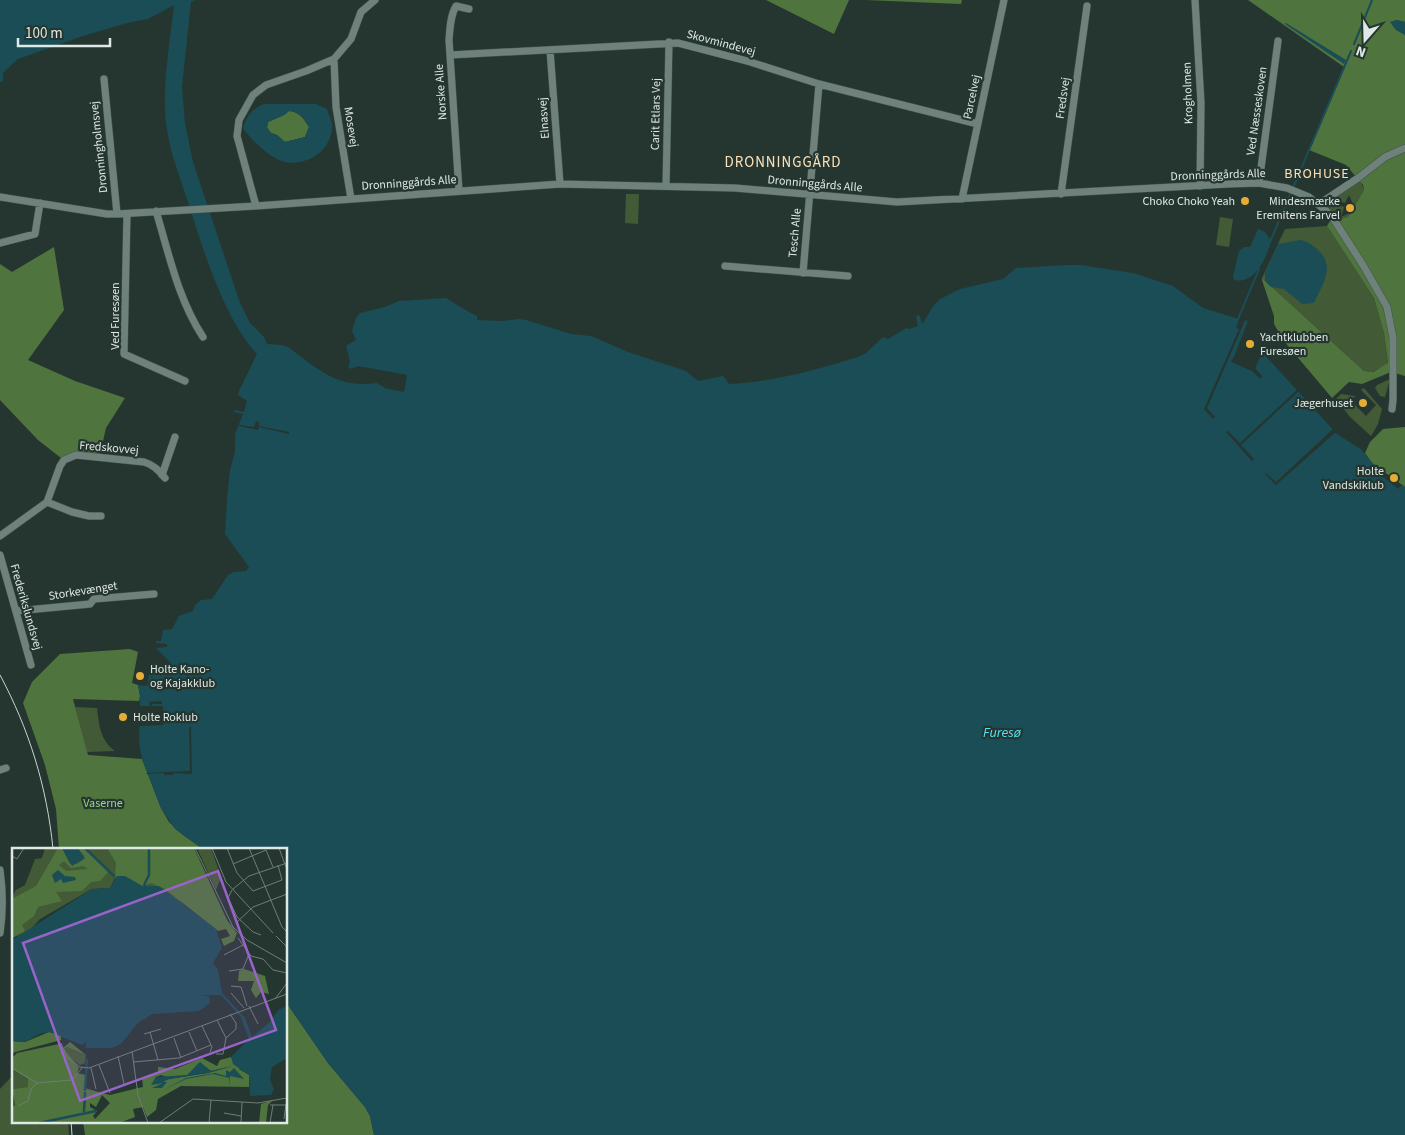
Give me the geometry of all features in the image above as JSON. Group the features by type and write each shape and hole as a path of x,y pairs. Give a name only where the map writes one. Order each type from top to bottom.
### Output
{"street":[{"path":"256,206 237,136 242,113 254,95 266,85 334,59 351,40 361,12 375,0"},
{"name":"Parcelvej","path":"962,199 1004,0"},
{"name":"Krogholmen","path":"1195,0 1201,103 1200,186"},
{"name":"Norske Alle","path":"459,191 449,40 454,9 456,6 469,9"},
{"name":"Fredsvej","path":"1061,194 1087,6"},
{"name":"Ved Næsseskoven","path":"1259,183 1278,41"},
{"name":"Carit Etlars Vej","path":"666,186 669,42"},
{"name":"Skovmindevej","path":"450,54 678,43 747,61 820,84 978,124"},
{"name":"Elnasvej","path":"550,50 560,184"},
{"name":"Mosevej","path":"334,59 336,107 351,199"},
{"name":"Dronningholmsvej","path":"104,79 117,214"},
{"name":"Tesch Alle","path":"803,273 820,84"},
{"path":"1319,204 1385,157 1405,148"},
{"name":"Dronninggårds Alle","path":"0,197 127,214 560,184 734,188 897,202 1259,183 1287,188 1309,197 1331,215 1341,228 1387,307 1393,338 1392,408"},
{"path":"0,243 35,234 40,203"},
{"path":"156,211 182,298 190,318 203,337"},
{"name":"Ved Furesøen","path":"127,214 124,354 184,381"},
{"name":"Tesch Alle","path":"725,266 848,276"},
{"name":"Fredskovvej","path":"47,502 60,466 64,460 76,455 144,462 158,468 163,476 175,436"},
{"path":"0,536 47,502 72,512 89,516 101,516"},
{"name":"Frederikslundsvej","path":"0,555 31,665"},
{"name":"Storkevænget","path":"16,611 90,604 94,599 154,594"},
{"path":"0,870 2,922 0,933"}],"green space":[{"path":"766,0 849,0 834,34"},
{"path":"865,0 962,0 961,4"},
{"path":"1248,0 1405,0 1405,22 1396,20 1395,29 1405,35 1405,376 1391,372 1362,384 1349,382 1332,398 1283,340 1274,324 1274,316 1262,278 1364,371 1373,372 1388,363 1384,333 1374,298 1327,226 1334,214 1340,219 1348,217 1364,190 1363,185 1346,165 1309,150 1344,67"},
{"path":"289,111 299,114 309,127 305,137 285,142 267,128 268,122"},
{"path":"1360,180 1364,190 1348,217 1340,219 1323,205 1327,201 1344,207 1341,217 1350,213 1353,204 1349,195 1345,203 1331,199"},
{"path":"626,194 639,194 638,224 625,223"},
{"path":"1220,217 1233,219 1229,247 1216,245"},
{"path":"1327,226 1374,298 1384,333 1388,364 1372,372 1364,371 1262,278 1285,229"},
{"path":"54,247 64,310 28,360 75,381 125,398 106,428 100,454 75,453 61,458 38,440 0,400 0,264 12,272"},
{"path":"1390,379 1385,397 1380,396 1375,388 1377,385"},
{"path":"1364,388 1382,409 1378,424 1371,436 1350,417 1336,399 1341,394 1355,396 1351,401 1366,416 1376,405 1361,390"},
{"path":"1405,427 1405,487 1372,463 1365,453 1370,442 1383,429"},
{"name":"Vaserne","path":"130,649 138,652 132,683 138,685 139,701 73,699 88,755 142,759 161,808 169,822 202,848 59,848 56,809 45,765 23,703 32,682 60,654"},
{"path":"75,707 97,708 103,737 115,751 87,752"},
{"path":"288,1005 328,1063 365,1107 370,1116 374,1135 85,1135 83,1122 288,1122"},
{"path":"12,1076 12,1122 68,1122 69,1135 0,1135 0,1089"}],"water":[{"name":"Furesø","path":"0,0 196,0 191,2 182,87 185,123 193,162 240,303 250,323 264,337 267,344 288,347 329,376 350,383 377,383 385,388 404,392 407,375 358,366 351,369 348,367 350,362 346,346 356,340 352,331 356,318 360,313 385,307 399,301 446,298 477,316 477,320 502,321 519,319 571,334 591,336 628,352 686,371 698,381 723,376 729,384 762,381 794,375 858,357 866,353 883,337 888,339 906,328 918,326 916,316 919,315 923,323 940,299 960,289 1003,279 1016,268 1080,265 1133,273 1173,286 1203,308 1239,319 1236,328 1241,330 1245,320 1248,321 1233,359 1255,368 1262,352 1337,434 1362,450 1372,463 1383,471 1381,475 1398,489 1402,485 1405,487 1405,1135 374,1135 370,1116 365,1107 328,1063 288,1005 288,848 202,848 175,829 161,808 142,759 139,743 140,696 138,685 147,686 150,668 165,673 170,669 169,661 156,648 167,647 167,644 156,643 156,641 161,641 163,630 172,629 179,616 193,611 195,605 201,600 212,599 228,575 234,572 246,571 249,567 225,534 230,470 235,452 235,434 243,414 234,412 234,410 244,412 247,401 238,395 257,354 233,320 214,279 169,142 165,93 174,5 148,19 83,36 18,59 3,73 3,81 0,82"},
{"path":"1396,20 1405,22 1405,35 1395,29 1390,22"},
{"path":"1285,24 1346,60 1344,64"},
{"path":"264,104 316,104 327,109 332,125 331,136 323,150 310,159 294,163 279,160 267,153 243,128 250,113","holes":["289,111 301,116 309,127 305,137 285,142 277,135 271,133 267,127 268,122"]},
{"path":"1258,229 1265,232 1271,241 1263,262 1254,274 1248,278 1234,280 1233,276 1239,251 1244,247 1250,247"},
{"path":"1300,240 1315,247 1327,264 1326,277 1314,303 1302,304 1284,289 1271,287 1265,281 1265,273 1278,244"}],"pier":[{"path":"1239,329 1241,330 1207,408 1215,417 1213,419 1204,409"},
{"path":"1261,350 1262,352 1255,368 1262,376 1260,379 1252,371 1231,362 1233,358 1237,360 1238,358 1254,365"},
{"path":"1297,390 1299,391 1241,445 1254,459 1252,461 1226,432 1228,431 1240,443"},
{"path":"256,421 259,422 259,426 289,432 289,434 259,427 258,430 239,426 254,427"},
{"path":"1333,429 1336,432 1276,485 1265,474 1276,482"},
{"path":"162,701 162,704 152,704 152,706 163,706 163,715 184,716 184,718 166,718 163,725 139,726 139,706 150,706 149,702"},
{"path":"189,727 191,727 192,774 147,774 190,771"}],"waterway":[{"path":"1354,44 1372,0"},
{"path":"1270,242 1351,51"},
{"path":"1238,319 1259,269"}],"tram line":[{"path":"0,675 20,716 35,759 46,803 53,848"},
{"path":"71,1122 72,1135"}],"place":[{"name":"Choko Choko Yeah","path":"1245,201"},
{"name":"Mindesmærke Eremitens Farvel","path":"1350,208"},
{"name":"Yachtklubben Furesøen","path":"1250,344"},
{"name":"Jægerhuset","path":"1363,403"},
{"name":"Holte Vandskiklub","path":"1394,478"},
{"name":"Holte Kano- og Kajakklub","path":"140,676"},
{"name":"Holte Roklub","path":"123,717"}],"district":[{"name":"DRONNINGGÅRD","path":"783,162"},
{"name":"BROHUSE","path":"1317,174"}]}
